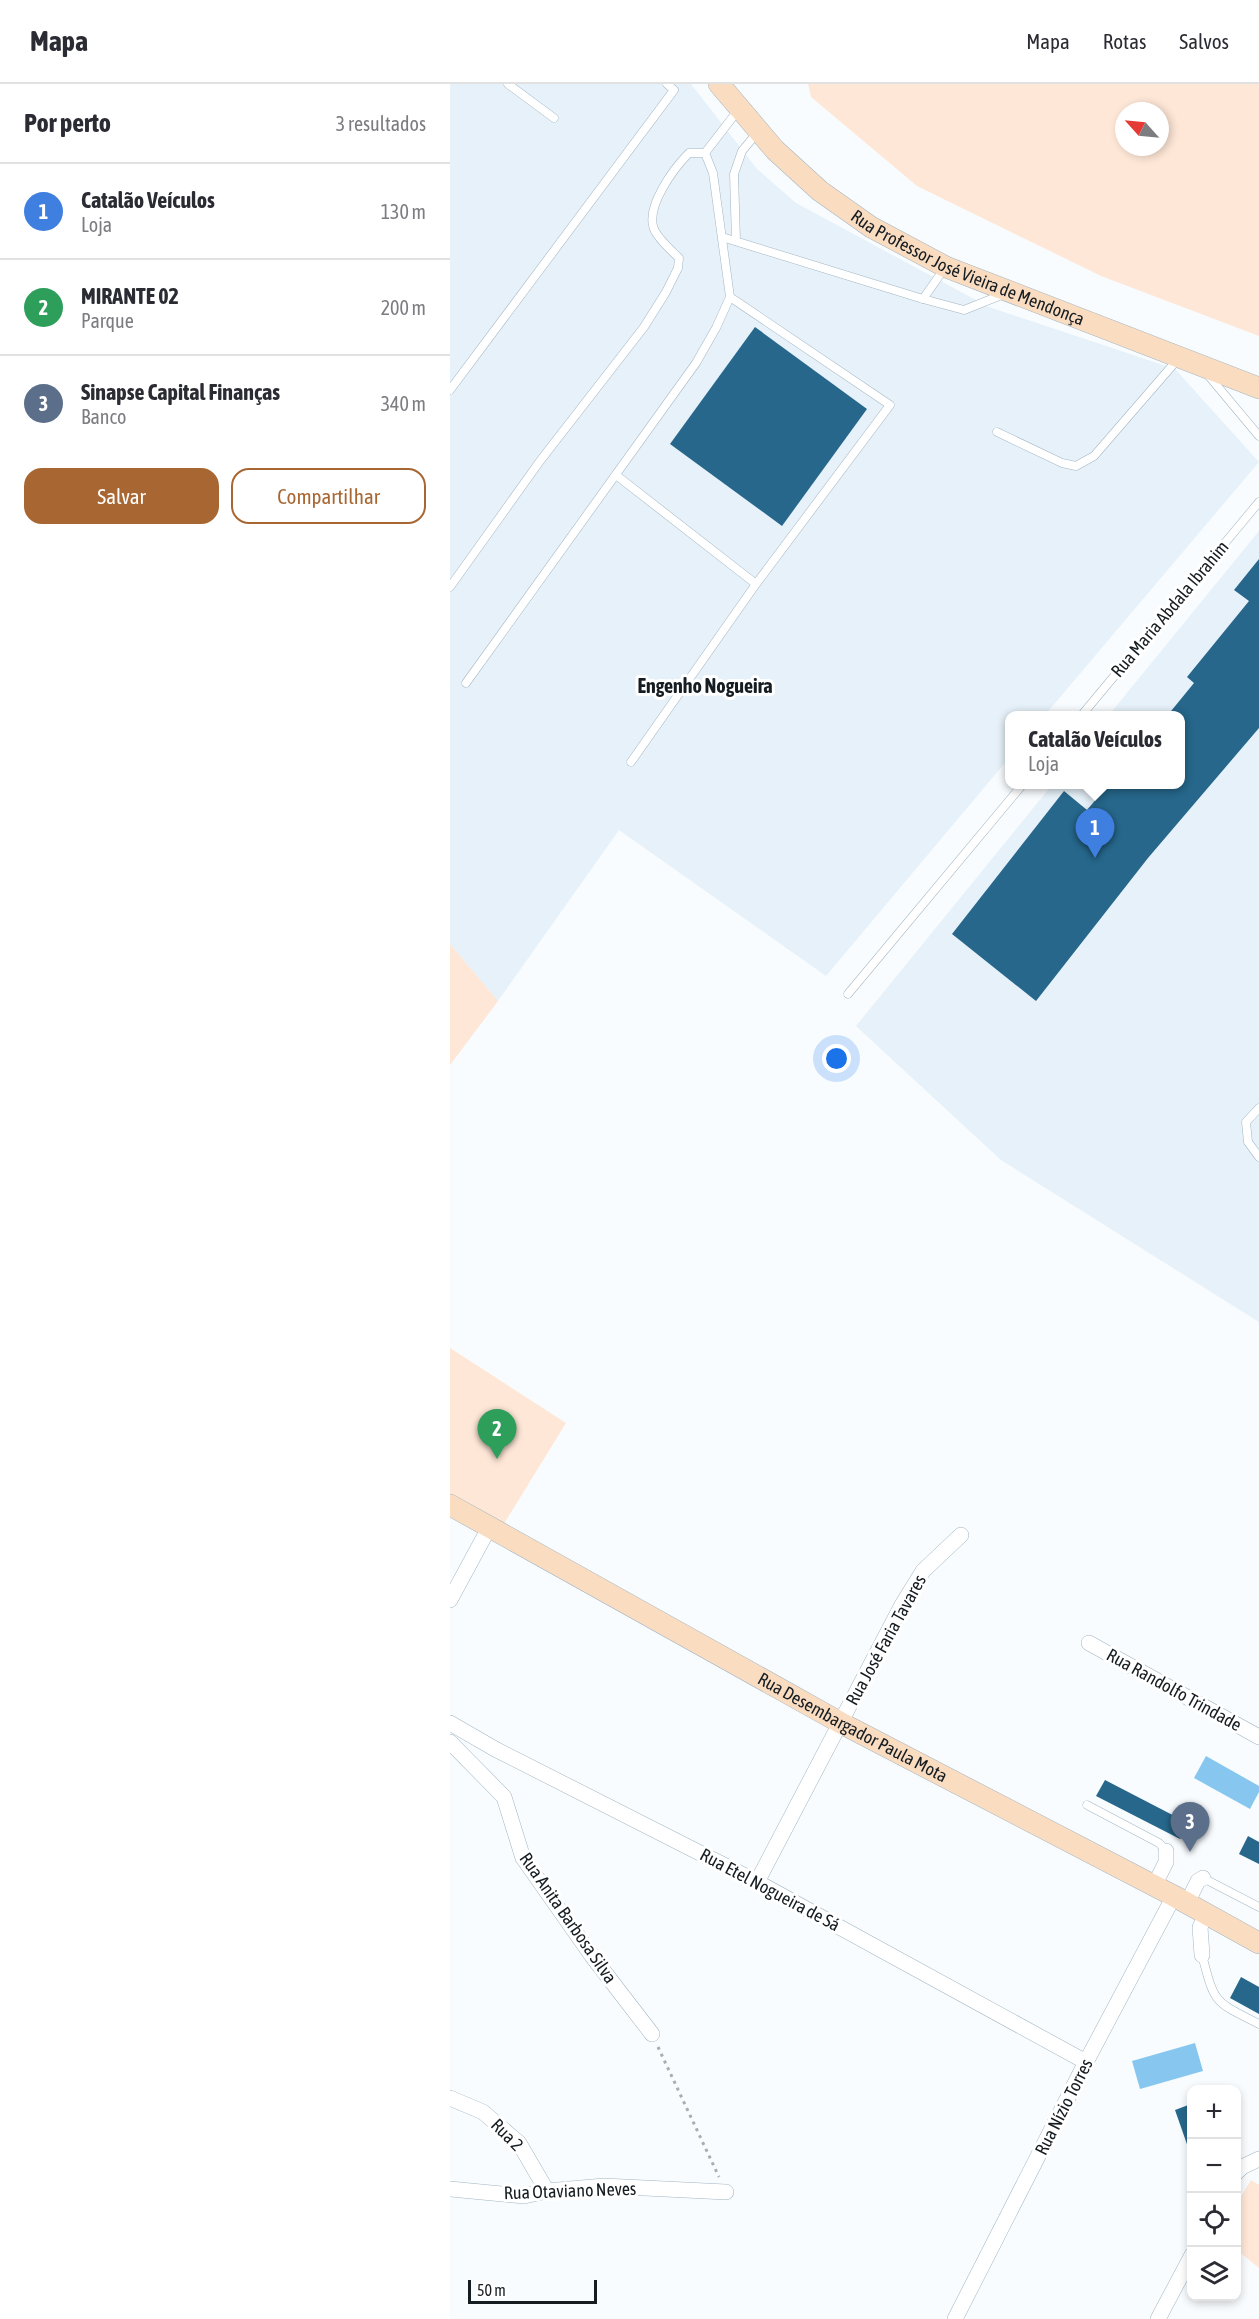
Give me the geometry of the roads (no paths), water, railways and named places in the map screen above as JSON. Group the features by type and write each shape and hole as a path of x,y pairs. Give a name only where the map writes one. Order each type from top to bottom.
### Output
{"street":[{"name":"Rua Professor José Vieira de Mendonça","path":"719,84 775,150 820,191 871,227 946,267 1259,388"},
{"name":"Rua Desembargador Paula Mota","path":"450,1505 841,1723 1180,1899 1259,1943"},
{"path":"450,1600 490,1526"},
{"name":"Rua José Faria Tavares","path":"757,1882 902,1605 923,1571 961,1535"},
{"name":"Rua Randolfo Trindade","path":"1089,1643 1259,1737"},
{"name":"Rua Etel Nogueira de Sá","path":"450,1723 495,1749 757,1882 1086,2062"},
{"name":"Rua Anita Barbosa Silva","path":"450,1742 504,1797 524,1858 592,1956 652,2034"},
{"path":"1154,1886 1166,1862 1166,1851"},
{"name":"Rua Nízio Torres","path":"955,2319 1086,2062 1180,1899 1203,1878"},
{"path":"1203,1955 1200,1927 1206,1915"},
{"name":"Rua 2","path":"450,2098 483,2112 519,2143 547,2191"},
{"path":"1241,2168 1256,2159"},
{"name":"Rua Otaviano Neves","path":"450,2189 524,2196 547,2191 604,2186 726,2192"},
{"path":"1158,2319 1187,2263"}],"lane":[{"path":"508,84 554,118"},
{"path":"450,390 678,87 668,84"},
{"path":"705,153 740,108"},
{"path":"736,241 734,174 742,151 759,130"},
{"path":"450,587 540,461 644,327 666,292 678,268 679,258 654,230 652,216 675,167 689,153 705,153"},
{"path":"466,683 696,363 730,297 712,172 705,153"},
{"path":"722,237 964,310 1010,292"},
{"path":"923,299 946,267"},
{"path":"631,762 756,584 890,405 730,297"},
{"path":"998,432 1062,464 1076,466 1094,456 1189,361 1259,436"},
{"path":"616,475 756,584"},
{"name":"Rua Maria Abdala Ibrahim","path":"1085,711 1259,502"},
{"path":"848,994 1019,789"},
{"path":"1259,1107 1246,1122 1248,1142 1259,1157"},
{"path":"1087,1805 1159,1843 1166,1851"},
{"path":"1203,1878 1259,1906"},
{"path":"1203,1955 1215,1997 1222,2005 1259,2024"}],"water":[{"path":"1206,1756 1259,1786 1259,1792 1250,1809 1194,1778"},
{"path":"1195,2043 1203,2071 1140,2089 1132,2061"}],"place":[{"name":"Catalão Veículos","path":"1095,858"},
{"name":"MIRANTE 02","path":"497,1459"},
{"name":"Sinapse Capital Finanças","path":"1190,1852"}],"district":[{"name":"Engenho Nogueira","path":"705,686"}]}
